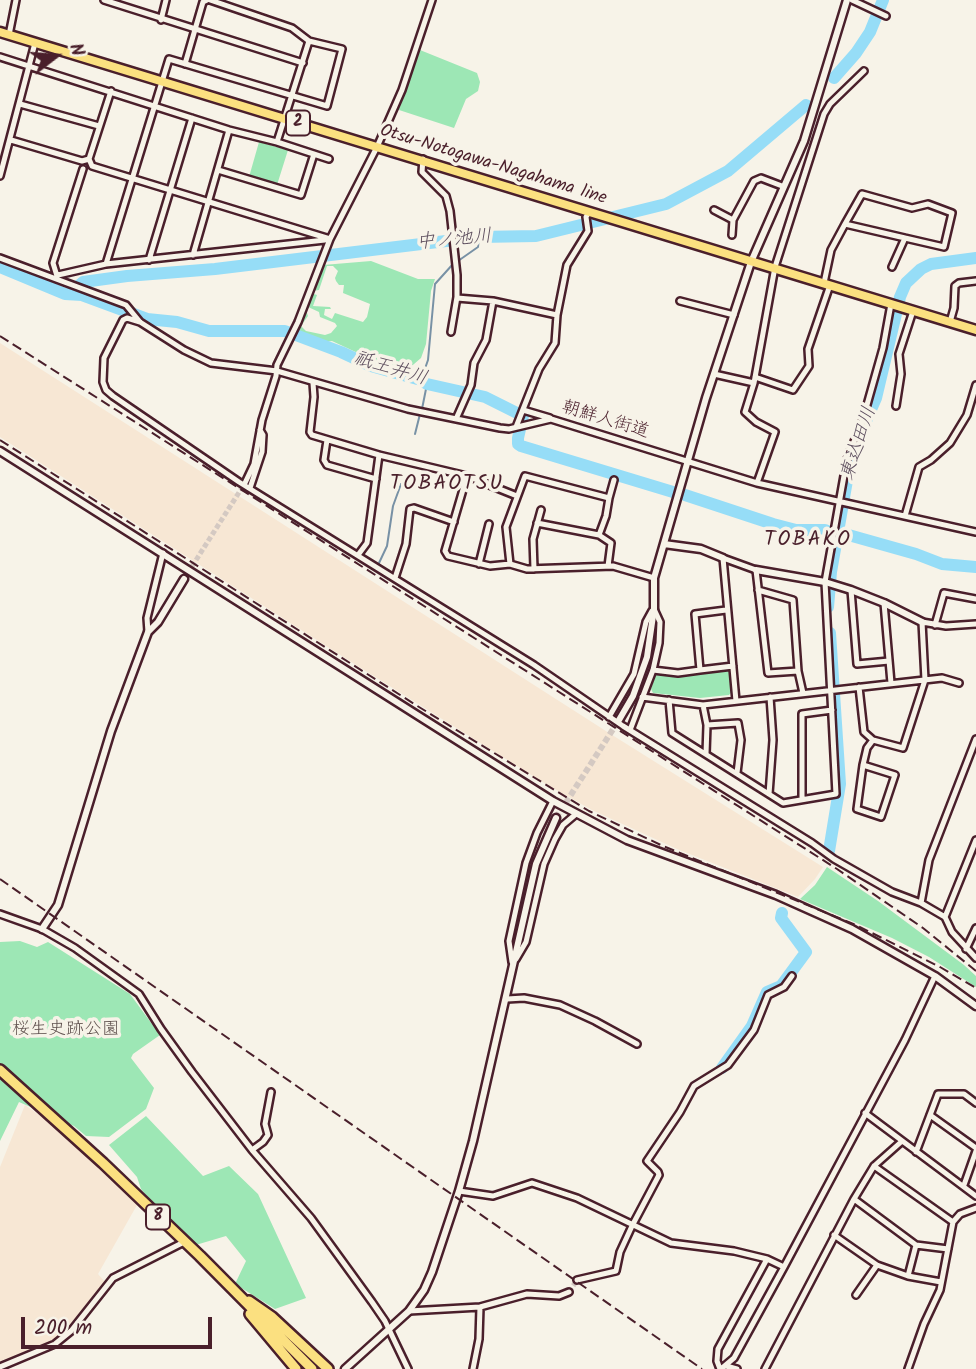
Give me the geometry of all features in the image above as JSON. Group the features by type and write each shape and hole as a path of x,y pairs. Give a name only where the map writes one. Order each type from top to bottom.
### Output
{"highway":[{"name":"8","path":"0,1070 83,1144 311,1369"},
{"path":"238,1295 257,1323 296,1369"},
{"path":"238,1295 272,1317 328,1369"}],"main road":[{"name":"Otsu-Notogawa-Nagahama line","path":"4,33 976,330"}],"street":[{"path":"4,33 16,0"},
{"path":"104,0 303,63"},
{"path":"161,20 166,0"},
{"path":"106,264 169,59 185,64 292,97 327,106 342,49 310,41 292,28 208,0 203,2 185,64"},
{"path":"247,486 262,452 263,435 260,430 276,365 298,323 329,242 377,147 402,90 432,0"},
{"path":"620,720 642,676 654,608 654,578 714,374 751,262 804,141 847,0"},
{"path":"852,0 886,16"},
{"path":"277,142 310,41"},
{"path":"0,176 3,152 10,140 35,43"},
{"path":"0,58 329,159"},
{"path":"757,482 775,432 756,422 745,412 754,380 775,267 824,114 830,104 864,71"},
{"path":"83,169 89,169 111,91"},
{"path":"20,104 99,126"},
{"path":"149,260 192,118"},
{"path":"192,255 229,130"},
{"path":"10,140 91,163 329,242"},
{"path":"218,170 301,195 314,154"},
{"path":"423,159 422,172 446,196 450,211 457,299 451,332"},
{"path":"82,161 83,169 53,263 57,277 106,264 329,242"},
{"path":"732,235 733,220 754,181 761,178 782,186"},
{"path":"714,374 793,390 809,366 808,349 827,284 831,250 845,224 862,194 912,208 928,204 953,213 944,247 845,224"},
{"path":"714,211 733,220"},
{"path":"519,426 521,413 539,369 555,343 557,314 567,265 588,231 590,214"},
{"path":"892,267 905,238"},
{"name":"朝鮮人街道","path":"0,258 57,277 66,284 126,305 139,320 184,350 211,363 276,371 313,383 500,428 551,419 757,482 976,532"},
{"path":"950,322 955,286 976,281"},
{"path":"457,299 493,301 557,314"},
{"path":"456,419 471,385 474,363 486,340 493,301"},
{"path":"680,302 734,314"},
{"path":"669,700 672,733 783,803 836,794 824,582 842,503 847,459 863,419 892,304"},
{"path":"896,406 901,374 899,354 909,310"},
{"path":"139,320 122,320 104,358 103,382 106,390 247,486 534,665 609,717 813,843 834,859 892,892 921,903 945,917 952,932 976,958"},
{"path":"313,383 310,432 327,440 379,455 467,476 517,496"},
{"path":"905,516 919,467 950,443 967,415 976,385"},
{"path":"521,413 551,419"},
{"path":"327,440 324,460 327,465 376,479"},
{"path":"0,452 553,801 627,840 744,883 852,929 935,976 976,1006"},
{"path":"358,555 367,542 379,455"},
{"path":"467,476 445,551 448,556 490,566 510,564 534,569 608,566 654,578"},
{"path":"510,564 506,527 525,476 609,498"},
{"path":"599,535 614,480"},
{"path":"395,578 405,544 410,509 454,522"},
{"path":"534,569 533,539 541,510"},
{"path":"537,523 599,535 611,542 608,566"},
{"path":"479,564 489,524"},
{"path":"664,544 701,549 756,570 824,582 851,590 922,622 935,625 976,624"},
{"path":"42,929 58,905 111,732 148,632 147,618 163,553"},
{"path":"723,558 736,701"},
{"path":"756,570 768,673 799,671"},
{"path":"148,632 158,622 184,579"},
{"path":"758,590 793,600 803,693"},
{"path":"851,590 857,664 890,661"},
{"path":"935,625 944,593 976,600"},
{"path":"884,603 891,683"},
{"path":"609,717 634,674 646,622 654,608"},
{"path":"630,730 653,670 659,643 660,622 654,608"},
{"path":"700,670 695,614 726,610"},
{"path":"859,687 864,732 873,740 903,748 925,680 922,622"},
{"path":"653,670 678,673 733,666"},
{"path":"642,697 703,705 942,678 959,683"},
{"path":"769,794 773,740 770,697"},
{"path":"703,705 707,725 706,754"},
{"path":"802,799 802,714 832,710"},
{"path":"707,725 738,723 741,740 737,774"},
{"path":"863,765 895,775 881,817 857,810 863,765 867,748 873,740"},
{"path":"921,903 929,860 975,744"},
{"path":"513,965 509,941 526,863 553,801"},
{"path":"513,965 526,942 544,864 563,825 576,814"},
{"path":"345,1369 409,1311 424,1290 432,1272 459,1191 507,999 536,864 556,818"},
{"path":"945,917 976,840"},
{"path":"0,914 42,929 75,948 139,994 160,1029 252,1150 311,1218 389,1329 408,1369"},
{"path":"966,949 976,928"},
{"path":"577,1280 616,1271 620,1252 659,1175 659,1171 647,1161 694,1086 728,1065 754,1030 768,995 784,987 792,976"},
{"path":"723,1368 734,1358 784,1268 905,1040 935,976"},
{"path":"507,999 524,998 560,1005 637,1044"},
{"path":"252,1150 268,1135 265,1124 271,1092"},
{"path":"916,1152 938,1094 964,1094 976,1102"},
{"path":"865,1113 976,1196"},
{"path":"930,1115 976,1149 964,1185"},
{"path":"765,1369 854,1199 874,1166 901,1142"},
{"path":"874,1166 953,1222"},
{"path":"459,1191 493,1196 532,1183 577,1198 671,1243 734,1251 767,1259 784,1268"},
{"path":"854,1199 916,1245 947,1250"},
{"path":"908,1369 942,1282 953,1222 960,1214 976,1208"},
{"path":"834,1236 877,1265 908,1276 942,1282"},
{"path":"0,1367 55,1344 71,1331 113,1278 184,1242"},
{"path":"908,1276 916,1245"},
{"path":"737,1369 723,1368 717,1361 718,1349 767,1259"},
{"path":"856,1295 877,1265"},
{"path":"409,1311 480,1307 527,1294 559,1296 569,1292"},
{"path":"473,1369 479,1339 480,1307"}],"shaded area":[{"path":"0,343 823,867 798,897 677,849 592,810 544,783 345,658 0,437"},
{"path":"25,1105 62,1131 137,1205 98,1274 106,1283 67,1328 55,1340 42,1347 0,1362 0,1167"}],"green space":[{"path":"420,50 477,73 480,82 478,91 466,99 454,128 396,109"},
{"path":"259,142 288,150 277,185 249,177"},
{"path":"371,261 418,279 435,279 431,291 426,344 421,358 407,370 375,361 332,341 323,342 297,331 303,312 308,316 301,326 306,331 325,335 337,326 306,306 311,293 317,295 313,306 330,307 331,309 325,309 324,315 332,319 335,313 363,322 370,304 343,293 344,285 339,285 336,281 338,271 333,266 327,266 319,290 312,291 323,265"},
{"path":"726,669 729,672 732,691 729,695 700,698 653,693 651,689 656,674 660,672"},
{"path":"827,867 964,965 976,976 976,987 929,957 892,938 800,899 815,885"},
{"name":"桜生史跡公園","path":"20,941 37,947 48,942 130,994 160,1035 131,1058 154,1088 146,1109 109,1137 86,1136 74,1126 19,1102 0,1141 0,942"},
{"path":"146,1116 203,1176 229,1166 258,1194 306,1298 275,1309 235,1284 246,1261 226,1236 189,1247 141,1189 137,1177 109,1145"}],"waterway":[{"name":"中ノ池川","path":"834,78 870,32 883,0"},
{"name":"中ノ池川","path":"71,292 83,282 127,276 215,269 479,237 536,236 666,204 728,171 806,105"},
{"path":"458,261 478,247 479,237"},
{"name":"東込田川","path":"828,607 831,572 849,469 855,446 876,398 900,297 906,283 921,269 931,264 976,258"},
{"path":"421,380 428,360 435,284 453,264"},
{"name":"祇王井川","path":"0,267 65,294 82,295 147,319 177,322 209,331 285,331 371,366 427,384 485,397 523,416 518,438 518,444 521,446 673,492"},
{"path":"422,409 427,384"},
{"path":"415,434 420,414"},
{"path":"379,563 387,546 393,506 401,484"},
{"name":"祇王井川","path":"685,495 796,530 825,530 832,533"},
{"name":"祇王井川","path":"845,534 942,564 976,567"},
{"name":"東込田川","path":"829,851 840,784 830,633"},
{"name":"東込田川","path":"722,1068 752,1026 767,992 781,986 806,952 781,918 782,913"}],"tunnel":[{"path":"184,579 245,483"},
{"path":"556,818 619,720"},
{"path":"569,1292 577,1280"}],"railway":[{"path":"0,336 837,869 923,928 976,971"},
{"path":"0,440 419,707 589,811 663,846 856,925 976,988"},
{"path":"0,879 702,1369"}],"district":[{"name":"TOBAOTSU","path":"447,485"},
{"name":"TOBAKO","path":"808,541"}]}
